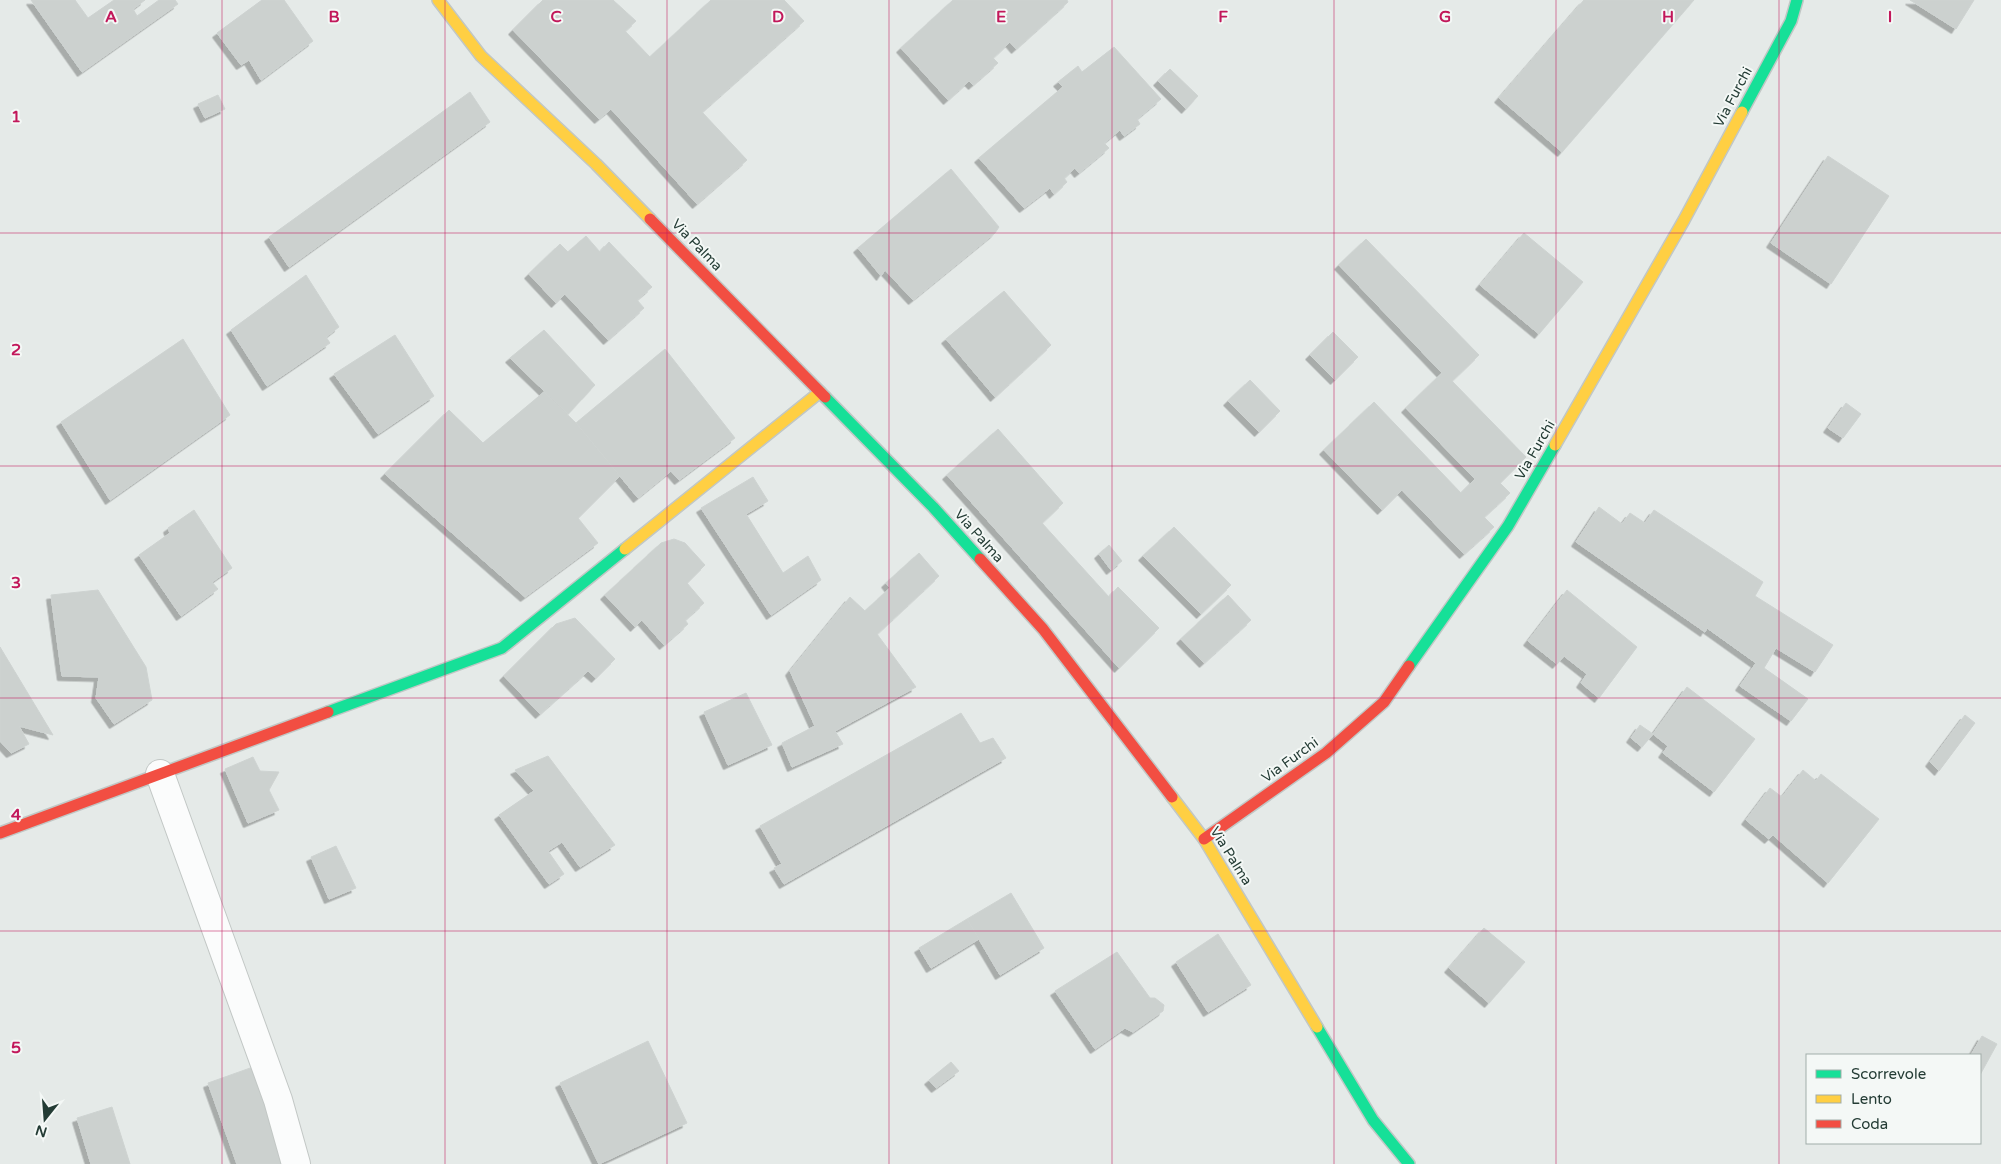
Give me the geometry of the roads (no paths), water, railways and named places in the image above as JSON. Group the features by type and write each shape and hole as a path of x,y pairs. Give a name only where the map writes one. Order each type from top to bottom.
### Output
{"street":[{"name":"Via Palma","path":"438,0 481,56 596,164 933,507 1043,629 1204,839 1373,1120 1409,1164"},
{"name":"Via Furchi","path":"1204,839 1326,753 1384,702 1503,534 1684,220 1790,21 1797,0"},
{"path":"0,833 502,648 820,392"},
{"path":"160,774 278,1100 296,1164"}]}
